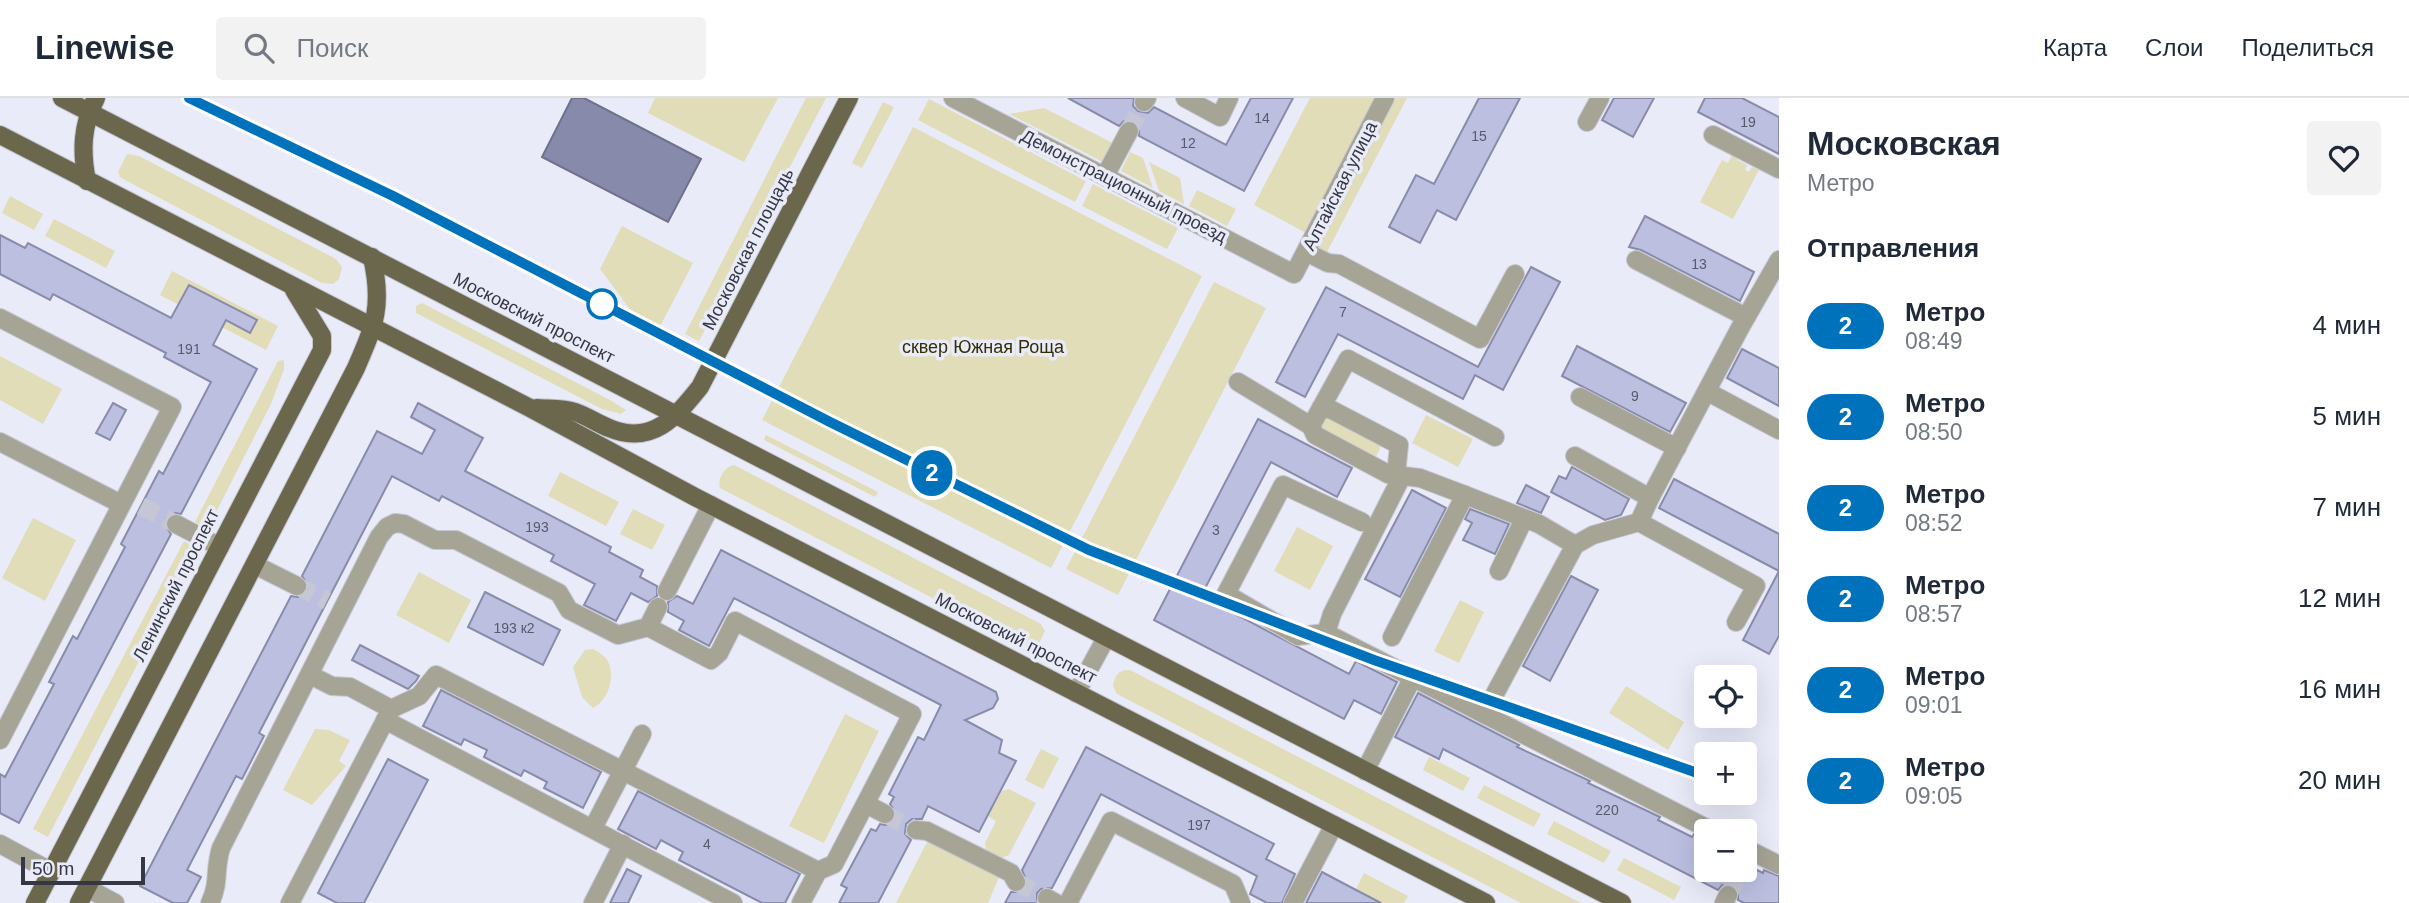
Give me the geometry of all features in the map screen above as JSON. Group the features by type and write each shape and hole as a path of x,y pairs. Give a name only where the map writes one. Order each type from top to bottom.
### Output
{"main road":[{"name":"Московский проспект","path":"62,98 92,105 372,257 1622,903"},
{"name":"Московская площадь","path":"677,415 700,387 849,98"},
{"path":"87,181 82,144 92,105"},
{"name":"Московский проспект","path":"2,141 87,181 530,408 711,505 1486,903"},
{"path":"83,896 352,377 378,310 372,257"},
{"name":"Ленинский проспект","path":"35,903 322,349 322,336 292,287"},
{"name":"Московский проспект","path":"530,408 573,411 612,430 627,433 645,433 660,428 677,415"}],"street":[{"name":"Демонстрационный проезд","path":"953,98 1294,274"},
{"path":"1185,98 1220,117 1229,98"},
{"name":"Алтайская улица","path":"1294,274 1385,98"},
{"path":"1587,122 1600,98"},
{"path":"1105,177 1129,131"},
{"path":"1713,135 1779,169"},
{"path":"1306,252 1328,263 1339,264 1480,339 1514,274"},
{"path":"1636,260 1746,317"},
{"path":"1639,522 1746,317 1779,262"},
{"path":"0,318 172,407 130,502 0,740"},
{"path":"1311,426 1348,359 1495,437"},
{"path":"1238,382 1311,426 1315,435 1388,474 1420,478 1465,495 1524,519 1575,545"},
{"path":"1708,392 1779,430"},
{"path":"1580,397 1677,448"},
{"path":"1321,408 1332,410 1399,445 1399,475 1332,614 1326,633"},
{"path":"0,442 130,502"},
{"path":"1575,456 1650,498"},
{"path":"1362,522 1283,485 1226,594 1298,636 1326,633 1694,822"},
{"path":"1392,637 1465,495"},
{"path":"667,590 711,505"},
{"path":"1499,570 1524,519"},
{"path":"1484,714 1575,545 1593,535 1639,522 1756,586 1736,622"},
{"path":"210,903 218,883 216,867 221,848 310,675 335,605 379,537 387,527 395,523 404,524 435,540 456,540 496,559 559,593 569,610 618,635 648,627 711,660 719,653 735,621 912,713 834,864 818,871 801,903"},
{"path":"176,524 220,547"},
{"path":"255,565 297,586"},
{"path":"648,627 657,607"},
{"path":"1076,693 1106,638"},
{"path":"310,675 332,686 350,687 388,714 733,903"},
{"path":"290,903 388,714 419,696 436,675 818,871"},
{"path":"1365,771 1413,677"},
{"path":"593,828 642,734"},
{"path":"866,804 885,814"},
{"path":"1068,903 1111,821 1233,884 1241,903"},
{"path":"1293,903 1334,825"},
{"path":"916,830 927,831 1011,873 1016,882"},
{"path":"0,844 51,872"},
{"path":"593,903 623,844"},
{"path":"1757,857 1779,865"},
{"path":"83,896 115,903"}],"green space":[{"path":"655,98 778,98 744,162 648,113"},
{"path":"806,98 826,98 699,341 685,334"},
{"path":"1310,98 1376,98 1306,233 1254,205"},
{"path":"1396,98 1407,98 1327,252 1318,248"},
{"path":"929,99 1086,181 1075,202 918,120"},
{"path":"883,102 894,107 862,168 852,163"},
{"path":"1044,108 1113,143 1103,162 1009,114"},
{"name":"сквер Южная Роща","path":"913,127 1202,276 1051,568 762,420"},
{"path":"1130,152 1143,158 1153,188 1121,171"},
{"path":"1733,153 1739,156 1737,160 1747,165 1745,170 1749,172 1752,167 1759,170 1733,219 1700,202 1722,160 1728,163"},
{"path":"127,154 139,156 336,259 342,267 339,279 333,284 322,283 125,180 118,172"},
{"path":"1149,162 1180,178 1184,204 1159,191"},
{"path":"1093,184 1178,228 1167,249 1082,206"},
{"path":"1197,190 1236,209 1227,226 1189,206"},
{"path":"10,196 43,214 34,230 2,213"},
{"path":"54,219 115,251 106,268 45,236"},
{"path":"622,226 693,263 653,340 600,269"},
{"path":"172,271 278,326 266,350 160,295"},
{"path":"1214,282 1266,308 1118,595 1066,569"},
{"path":"422,303 626,410 621,414 602,409 416,313 416,306"},
{"path":"0,356 62,389 43,424 0,400"},
{"path":"284,360 284,369 271,404 208,528 195,522 278,361"},
{"path":"1327,414 1379,442 1381,446 1376,457 1369,458 1319,429"},
{"path":"1426,415 1473,439 1458,467 1412,443"},
{"path":"766,435 878,492 875,497 764,440"},
{"path":"734,465 1041,624 1045,631 1037,647 1029,648 720,488 722,474"},
{"path":"560,472 619,502 606,526 548,496"},
{"path":"633,509 665,525 652,550 620,534"},
{"path":"33,518 76,540 45,601 2,578"},
{"path":"1297,527 1333,546 1310,590 1274,571"},
{"path":"184,541 197,549 48,837 33,829"},
{"path":"419,572 471,600 449,643 396,615"},
{"path":"1460,600 1484,612 1459,663 1434,651"},
{"path":"593,649 607,659 611,677 606,695 593,708 582,697 573,667 585,650"},
{"path":"1130,670 1581,903 1521,903 1117,694 1113,686 1116,676 1120,672"},
{"path":"1626,686 1684,722 1668,750 1609,713"},
{"path":"845,714 879,731 824,843 789,826"},
{"path":"315,729 329,730 350,740 339,761 346,766 312,805 283,790"},
{"path":"1041,749 1059,758 1043,789 1025,780"},
{"path":"1429,757 1470,778 1463,791 1423,770"},
{"path":"1484,785 1541,814 1534,827 1477,798"},
{"path":"1009,789 1036,803 1009,855 1001,858 986,850 985,843 996,821 988,816 1002,791"},
{"path":"1554,821 1611,851 1604,863 1547,834"},
{"path":"930,841 999,877 988,903 896,903"},
{"path":"1624,858 1681,887 1674,900 1617,870"},
{"path":"1364,873 1408,896 1404,903 1381,903 1356,889"}],"water":[{"path":"572,98 584,98 701,159 668,222 542,157"}],"building":[{"path":"1068,98 1134,98 1133,106 1138,111 1148,113 1154,107 1226,145 1251,98 1293,98 1244,191 1139,136 1139,126 1134,121 1124,121 1119,126"},
{"path":"1479,98 1520,98 1456,220 1437,210 1420,243 1389,227 1416,175 1434,184"},
{"path":"1614,98 1654,98 1633,137 1602,120"},
{"path":"1705,98 1742,98 1779,117 1779,154 1698,112"},
{"path":"1645,216 1754,272 1740,301 1641,250 1629,247"},
{"path":"0,235 25,248 28,243 171,318 189,285 257,320 250,333 226,320 213,345 257,369 181,514 175,513 166,518 165,525 171,534 19,823 0,813 0,774 5,777 54,684 49,682 73,636 77,639 125,547 121,544 159,471 163,474 211,382 164,357 166,353 53,294 50,300 0,274"},
{"path":"1531,267 1560,282 1503,390 1475,375 1463,399 1338,334 1305,397 1276,382 1326,287 1478,367"},
{"path":"1577,346 1686,403 1670,432 1562,376"},
{"path":"1742,349 1779,368 1779,406 1727,378"},
{"path":"113,403 126,410 110,440 96,433"},
{"path":"418,403 483,438 465,471 611,547 609,552 643,570 640,577 657,586 657,596 648,602 631,593 616,621 584,605 595,584 551,561 554,555 442,496 439,501 392,476 259,733 264,736 242,779 236,776 187,870 201,877 187,903 173,903 140,886 291,596 298,597 307,592 308,585 302,576 377,431 422,454 435,430 411,417"},
{"path":"1258,419 1352,468 1337,497 1271,462 1201,596 1349,674 1356,661 1397,682 1381,714 1354,700 1344,719 1154,620"},
{"path":"1572,467 1629,499 1621,515 1605,520 1551,492 1559,476 1566,479"},
{"path":"1674,479 1779,534 1779,571 1659,508"},
{"path":"1526,485 1549,497 1541,513 1517,503"},
{"path":"1412,490 1446,508 1400,597 1365,579"},
{"path":"1470,509 1509,524 1495,554 1463,540 1472,523 1465,519"},
{"path":"721,550 996,692 998,699 993,708 965,720 1002,740 999,753 1016,761 979,832 928,806 922,819 912,819 906,824 905,834 911,840 878,903 839,903 847,888 841,885 871,829 876,831 880,824 886,825 895,820 896,813 890,804 894,797 889,794 918,737 924,740 941,705 734,598 709,646 679,630 684,621 668,612 668,602 677,596 693,604"},
{"path":"1779,571 1779,636 1769,654 1743,640"},
{"path":"1571,576 1598,590 1550,681 1523,666"},
{"path":"485,592 560,630 543,665 468,627"},
{"path":"360,645 419,676 408,689 352,660"},
{"path":"441,690 601,772 583,808 544,788 547,782 524,770 521,776 484,757 487,750 464,739 461,745 423,726"},
{"path":"1418,693 1519,745 1517,747 1660,817 1658,820 1692,837 1694,834 1694,878 1443,749 1439,759 1395,737"},
{"path":"1086,747 1274,844 1266,859 1295,874 1282,903 1267,903 1250,894 1257,876 1101,794 1052,888 1041,889 1037,893 1037,903 1005,903 1011,892 1021,892 1026,887 1027,882 1022,870"},
{"path":"388,759 428,780 364,903 337,903 318,893"},
{"path":"638,791 800,874 785,903 762,903 679,860 683,852 661,840 656,849 618,829"},
{"path":"627,869 641,876 628,903 610,903"},
{"path":"1757,870 1779,876 1779,903 1744,903 1738,900 1738,889 1732,885 1722,885 1718,890 1702,882 1757,882"},
{"path":"1322,872 1356,890 1381,903 1306,903"}],"tunnel":[{"path":"1129,131 1144,102"},
{"path":"141,506 176,524"},
{"path":"297,586 327,601"},
{"path":"885,814 916,830"},
{"path":"1016,882 1047,898"},
{"path":"1728,895 1735,882"}],"metro line":[{"name":"2","path":"189,98 393,196 830,422 1089,550 1374,660 1694,772"}]}
